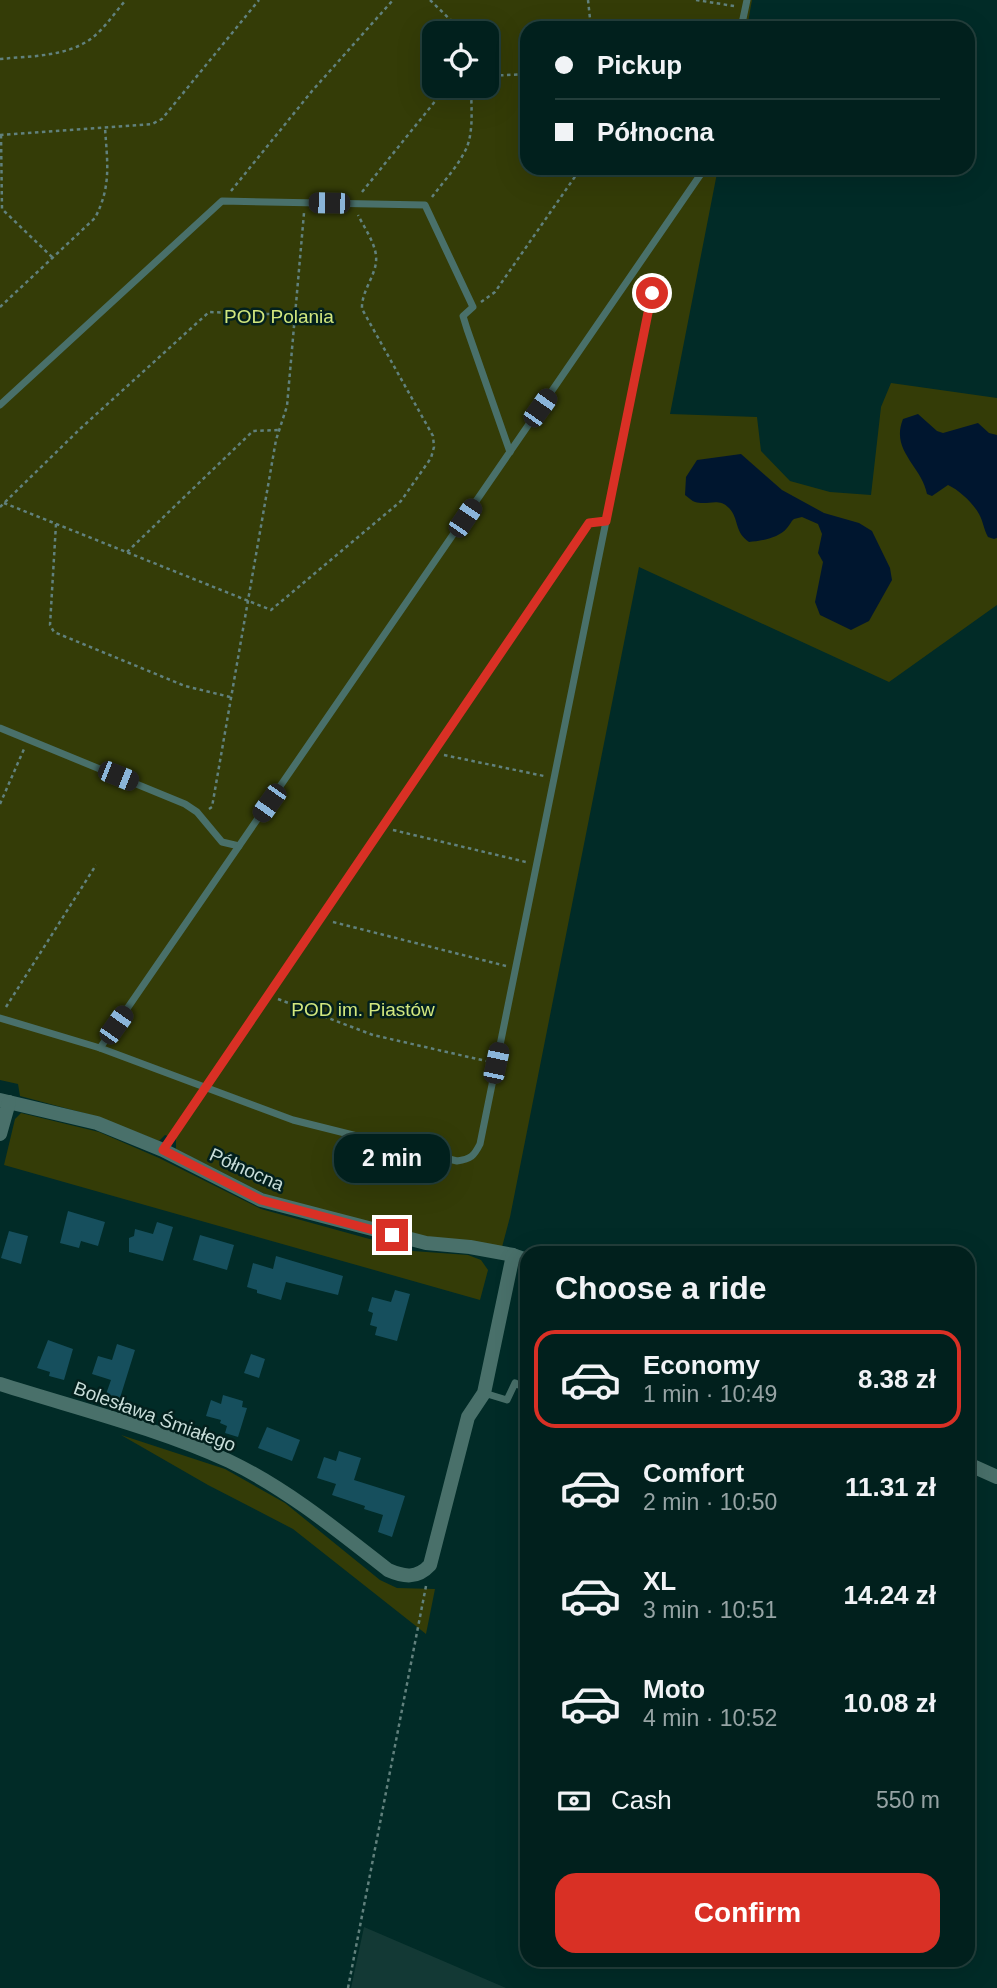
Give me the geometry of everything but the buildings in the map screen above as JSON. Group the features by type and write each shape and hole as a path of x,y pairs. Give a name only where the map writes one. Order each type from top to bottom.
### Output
{"street":[{"name":"Północna","path":"4,1101 97,1123 163,1150 261,1200 426,1242 520,1257"},
{"path":"0,1134 4,1101"},
{"path":"430,1565 468,1417 484,1393 520,1257"},
{"name":"Bolesława Śmiałego","path":"0,1384 170,1438 227,1461 286,1493 397,1574 415,1576 423,1573 430,1565"},
{"path":"975,1467 997,1477"}],"lane":[{"path":"100,1048 700,175"},
{"path":"0,404 222,201 425,205 473,307 463,316 510,452"},
{"path":"0,1016 100,1048 293,1120 457,1161 470,1159 475,1154 480,1143 516,969 652,293 641,287"},
{"path":"163,1150 589,523 606,521"},
{"path":"0,728 185,804 200,816 222,842 239,846"},
{"path":"484,1393 507,1401 514,1383 520,1385"}],"path":[{"path":"0,59 59,52 79,46 93,37 126,0"},
{"path":"52,258 2,209 1,135 152,124 162,119 259,0"},
{"path":"222,201 312,91 393,0"},
{"path":"430,0 452,21"},
{"path":"588,0 590,21"},
{"path":"696,0 746,4"},
{"path":"499,75 520,74"},
{"path":"4,503 271,610 401,501 431,458 433,436 362,309 362,301 376,263 376,253 353,204 438,98"},
{"path":"425,205 458,163 468,145 471,98"},
{"path":"0,307 95,218 105,199 108,182 105,127"},
{"path":"473,307 495,292 576,175"},
{"path":"200,816 212,807 279,430 287,406 304,203"},
{"path":"0,507 81,428 209,312 295,315"},
{"path":"127,552 253,431 279,430"},
{"path":"55,524 50,625 54,632 185,686 231,697"},
{"path":"0,804 28,740"},
{"path":"432,752 554,779"},
{"path":"381,827 536,865"},
{"path":"0,1016 96,865"},
{"path":"319,918 516,969"},
{"path":"267,995 373,1035 496,1063"},
{"path":"348,1988 430,1565"}],"shaded area":[{"path":"918,414 943,433 978,423 989,433 997,435 997,538 988,537 976,510 952,487 948,485 932,496 927,494 901,440 903,419"},
{"path":"741,454 782,490 824,513 859,523 872,531 890,568 892,580 869,621 851,630 820,615 815,602 823,562 818,553 822,534 818,524 802,517 794,519 775,537 749,542 741,534 732,512 725,505 717,502 695,502 685,495 686,477 697,460"},
{"path":"364,1927 506,1988 351,1988"}],"green space":[{"path":"0,0 752,0 748,21 520,21 520,175 717,175 670,414 757,417 761,451 790,481 830,492 871,495 881,407 891,383 997,398 997,605 889,682 639,567 502,1247 419,1236 267,1195 176,1149 176,1139 165,1135 159,1141 95,1116 20,1096 18,1084 0,1080"},
{"path":"21,1113 99,1132 159,1158 261,1209 413,1251 468,1255 481,1260 488,1270 480,1300 4,1165 15,1119"},
{"path":"121,1435 225,1469 285,1503 380,1580 397,1588 435,1589 426,1634 293,1529 208,1485"}],"route":[{"path":"392,1235 261,1200 163,1150 589,523 606,521 652,293"}],"park label":[{"name":"POD Polania","path":"279,316"},
{"name":"POD im. Piastów","path":"363,1009"}]}
